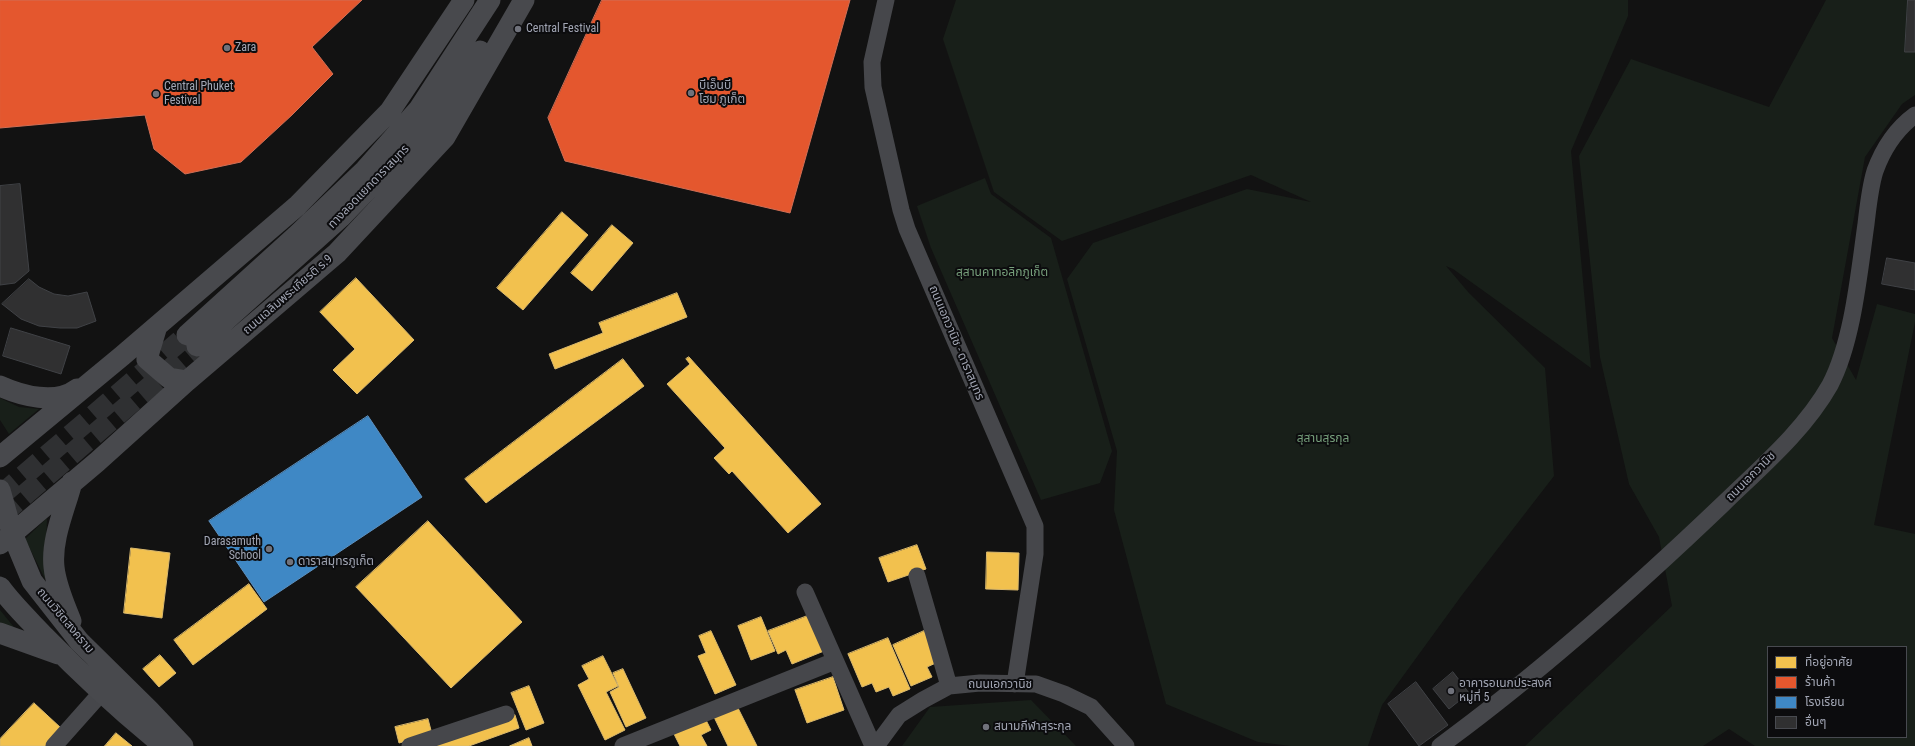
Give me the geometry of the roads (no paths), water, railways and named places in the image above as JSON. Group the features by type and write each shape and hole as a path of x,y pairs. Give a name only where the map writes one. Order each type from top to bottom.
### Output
{"main road":[{"path":"0,457 122,356 298,206 390,111 464,0"},
{"name":"ทางลอดแยกดาราสมุทร","path":"490,0 419,109 365,170 296,236 192,341 341,217 432,122 488,39 510,0"},
{"name":"ถนนเฉลิมพระเกียรติ ร.9","path":"6,539 187,381 337,254 445,137 524,0"},
{"path":"157,326 147,359 169,378 187,381"},
{"path":"0,386 17,394 37,398 71,394 122,356"},
{"path":"72,482 55,545 54,567 58,586 79,641"},
{"name":"ถนนวิชิตสงคราม","path":"0,490 6,539 32,581 79,641 149,710 182,746"},
{"name":"ถนนวิชิตสงคราม","path":"0,587 9,600 64,657 135,722 164,746"},
{"path":"0,633 64,657"}],"street":[{"name":"ถนนเอกวานิช - ดาราสมุทร","path":"886,0 872,62 872,87 901,210 910,236 1034,526 1036,554 1015,684"},
{"name":"ถนนเอกวานิช","path":"1440,746 1512,692 1656,568 1800,428 1830,384 1844,348 1856,292 1875,172 1895,132 1915,115"},
{"path":"917,576 949,686"},
{"path":"805,592 873,746"},
{"path":"623,746 835,661"},
{"name":"ถนนเอกวานิช","path":"876,746 899,715 949,686 980,683 1036,684 1091,707 1126,746"},
{"path":"54,746 102,692"},
{"path":"410,746 506,714"}],"tunnel":[{"path":"0,496 187,335"},
{"path":"0,516 197,346"}],"place":[{"name":"Central Festival","path":"518,29"},
{"name":"Zara","path":"227,48"},
{"name":"บีเอ็นบี โฮม ภูเก็ต","path":"691,93"},
{"name":"Central Phuket Festival","path":"156,94"},
{"name":"Darasamuth School","path":"269,549"},
{"name":"ดาราสมุทรภูเก็ต","path":"290,562"},
{"name":"อาคารอเนกประสงค์ หมู่ที่ 5","path":"1451,691"},
{"name":"สนามกีฬาสุระกุล","path":"986,727"}],"park label":[{"name":"สุสานคาทอลิกภูเก็ต","path":"1002,273"},
{"name":"สุสานสุรกุล","path":"1323,439"}]}
